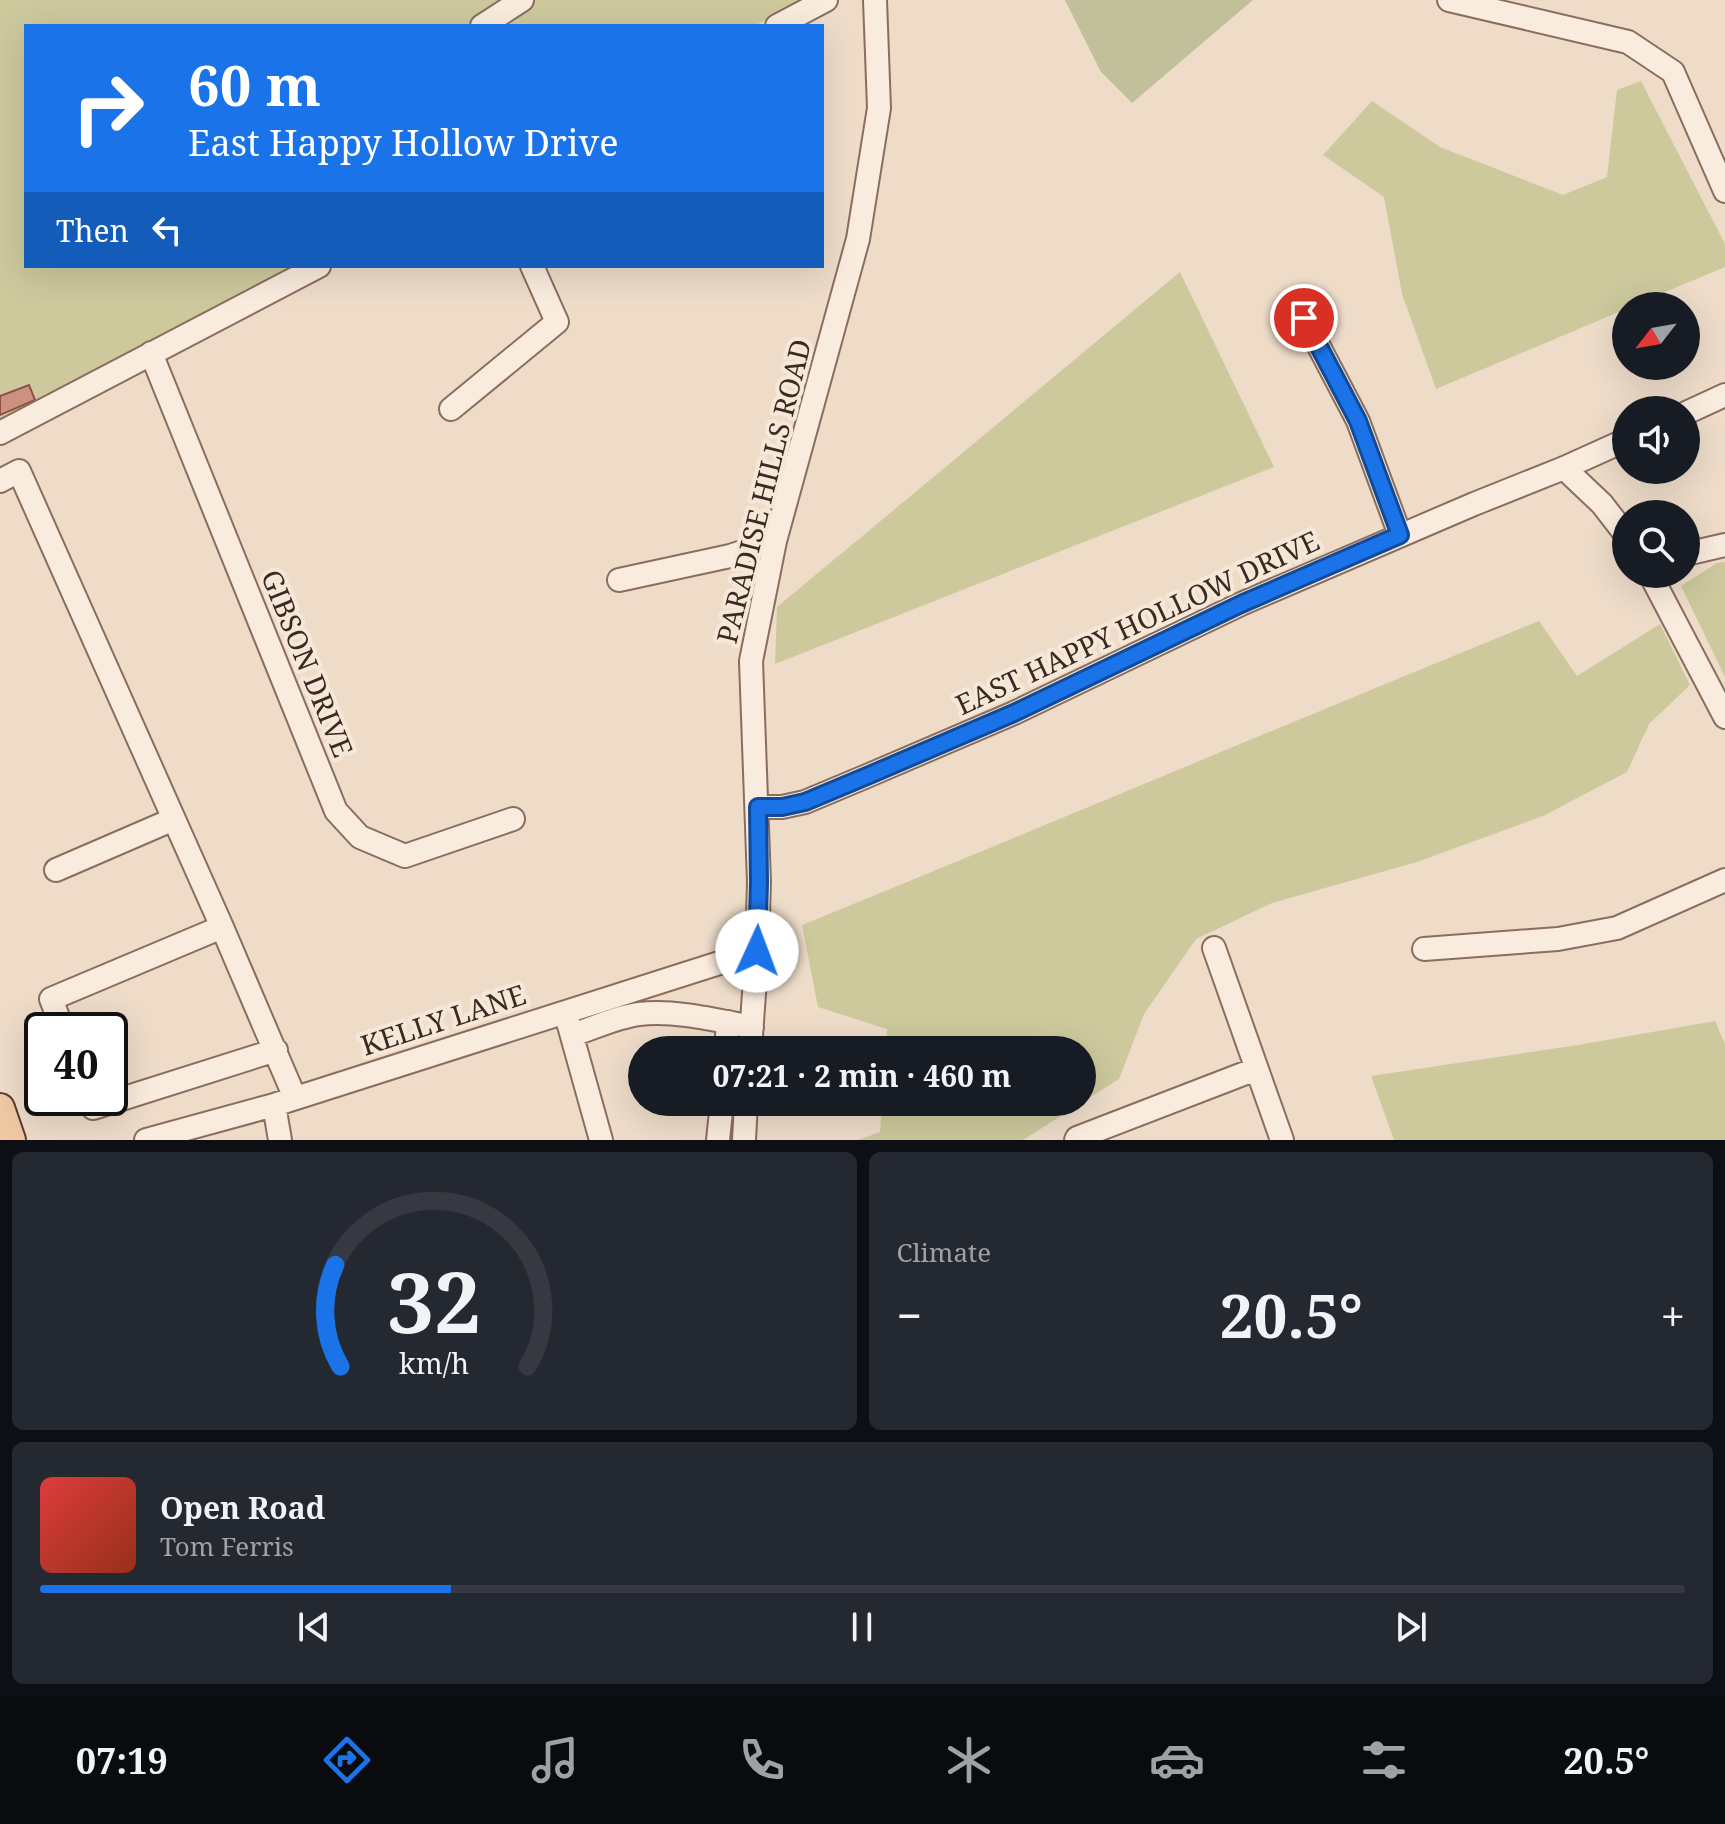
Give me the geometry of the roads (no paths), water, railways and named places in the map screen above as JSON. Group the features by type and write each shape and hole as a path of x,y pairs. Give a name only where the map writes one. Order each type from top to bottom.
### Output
{"main road":[{"path":"0,1108 11,1140"}],"street":[{"path":"485,24 522,0"},
{"path":"781,24 826,0"},
{"name":"PARADISE HILLS ROAD","path":"751,1036 759,882 751,661 775,541 858,239 879,108 875,0"},
{"path":"1449,0 1628,42 1673,72 1725,191"},
{"path":"0,433 315,268"},
{"path":"451,409 557,322 533,268"},
{"path":"1304,318 1358,421 1400,535"},
{"name":"GIBSON DRIVE","path":"151,353 336,811 360,837 405,856 513,819"},
{"path":"1700,407 1725,395"},
{"name":"EAST HAPPY HOLLOW DRIVE","path":"758,807 782,807 805,802 867,776 1014,713 1241,604 1612,446"},
{"path":"1564,468 1612,517"},
{"path":"0,481 19,471 276,1050 284,1101 280,1140"},
{"path":"619,580 730,556 775,541"},
{"path":"1700,551 1725,545"},
{"path":"1657,588 1725,717"},
{"path":"56,870 174,819"},
{"path":"1424,949 1558,939 1617,928 1725,880"},
{"path":"56,1012 51,999 222,927"},
{"path":"1214,948 1282,1140"},
{"name":"KELLY LANE","path":"146,1140 284,1101 757,951"},
{"path":"566,1012 601,1140"},
{"path":"572,1035 640,1014 689,1015 752,1027"},
{"path":"727,1036 728,1022"},
{"path":"128,1097 276,1050"},
{"path":"1076,1140 1256,1069"},
{"path":"718,1140 721,1116"},
{"path":"744,1140 745,1116"}]}
